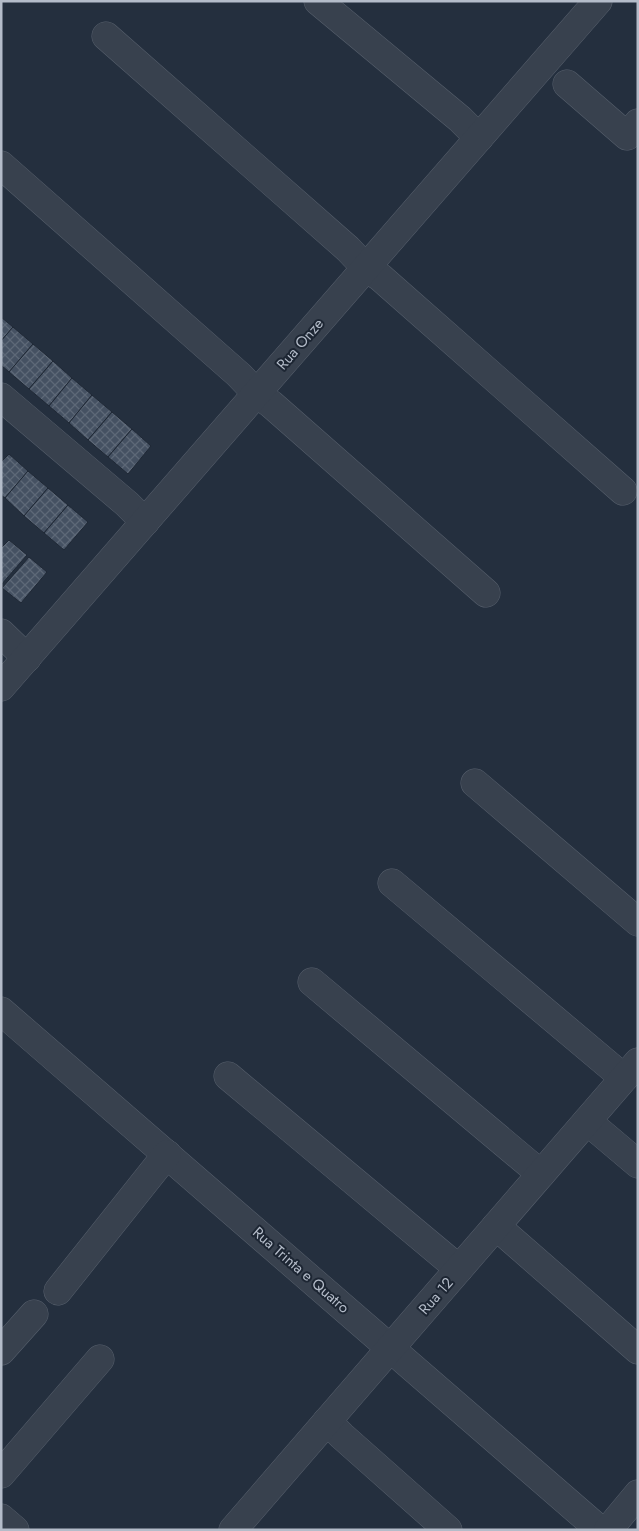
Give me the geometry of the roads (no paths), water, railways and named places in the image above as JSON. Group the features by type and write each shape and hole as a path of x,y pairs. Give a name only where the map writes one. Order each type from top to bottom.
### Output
{"street":[{"path":"318,1 460,119 479,138"},
{"name":"Rua Onze","path":"1,687 598,1"},
{"path":"106,36 334,236 366,268 380,277 623,491"},
{"path":"567,84 626,136 638,123"},
{"path":"1,165 232,369 257,394 278,410 486,593"},
{"path":"1,397 127,504 145,522"},
{"path":"1,633 27,658"},
{"path":"475,783 638,922"},
{"path":"392,883 631,1070"},
{"path":"312,982 541,1174"},
{"name":"Rua Trinta e Quatro","path":"1,1011 600,1530"},
{"name":"Rua 12","path":"234,1530 631,1070"},
{"path":"228,1076 459,1268"},
{"path":"587,1121 638,1164"},
{"path":"58,1291 167,1154"},
{"path":"496,1226 638,1350"},
{"path":"1,1351 34,1314"},
{"path":"1,1474 100,1359"},
{"path":"328,1421 342,1436 448,1530"},
{"path":"608,1530 638,1494"},
{"path":"1,1518 15,1530"}]}
